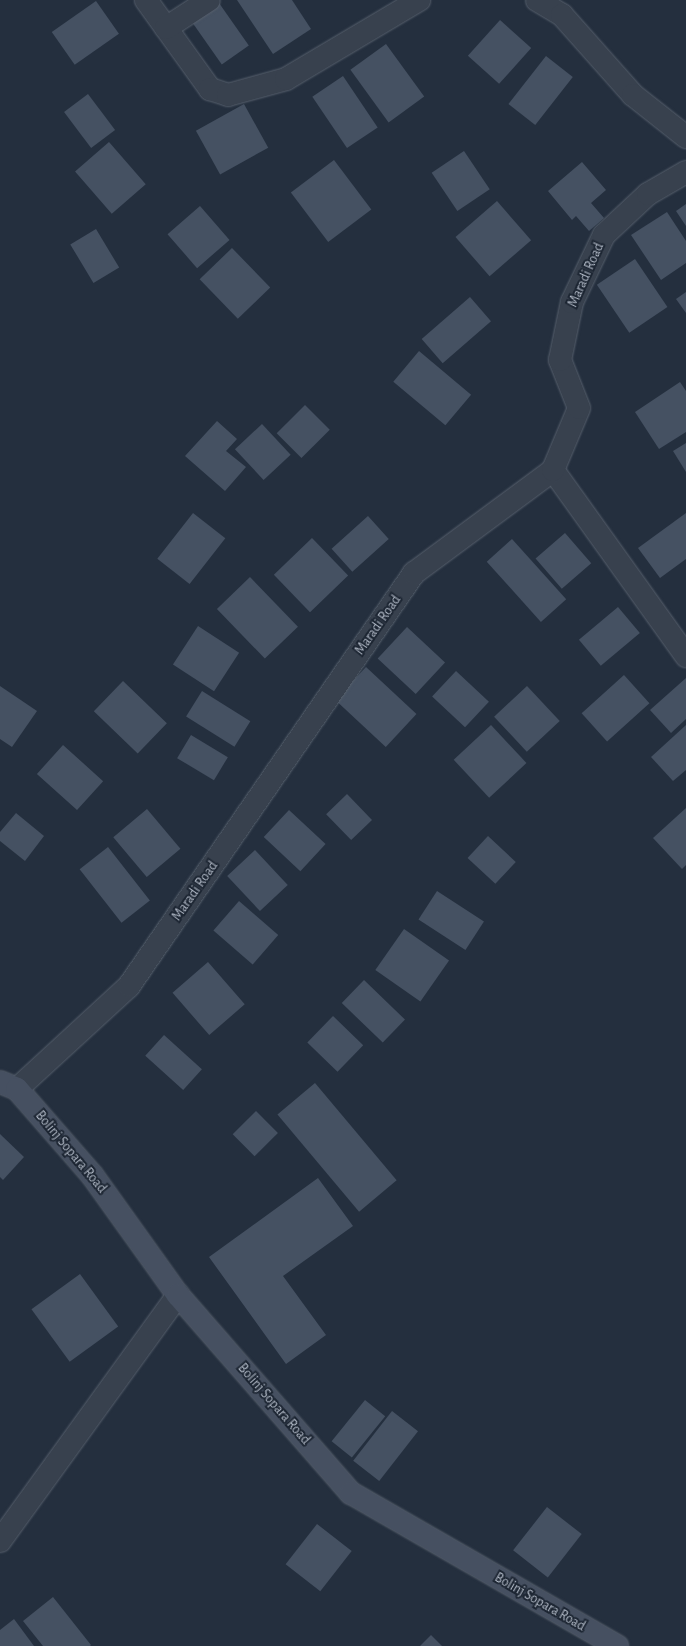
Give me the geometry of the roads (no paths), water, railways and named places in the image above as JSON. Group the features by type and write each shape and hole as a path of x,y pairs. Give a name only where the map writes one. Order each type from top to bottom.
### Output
{"main road":[{"name":"Bolinj Sopara Road","path":"8,1086 92,1174 178,1295 351,1494 618,1646"}],"street":[{"path":"146,0 210,89 228,95 286,79 419,0"},
{"path":"166,28 209,0"},
{"path":"537,0 562,15 633,95 686,137"},
{"name":"Maradi Road","path":"8,1086 129,986 414,573 553,470 578,408 560,360 572,302 604,235 648,194 686,172"},
{"path":"553,470 686,656"},
{"path":"0,1541 178,1295"}]}
